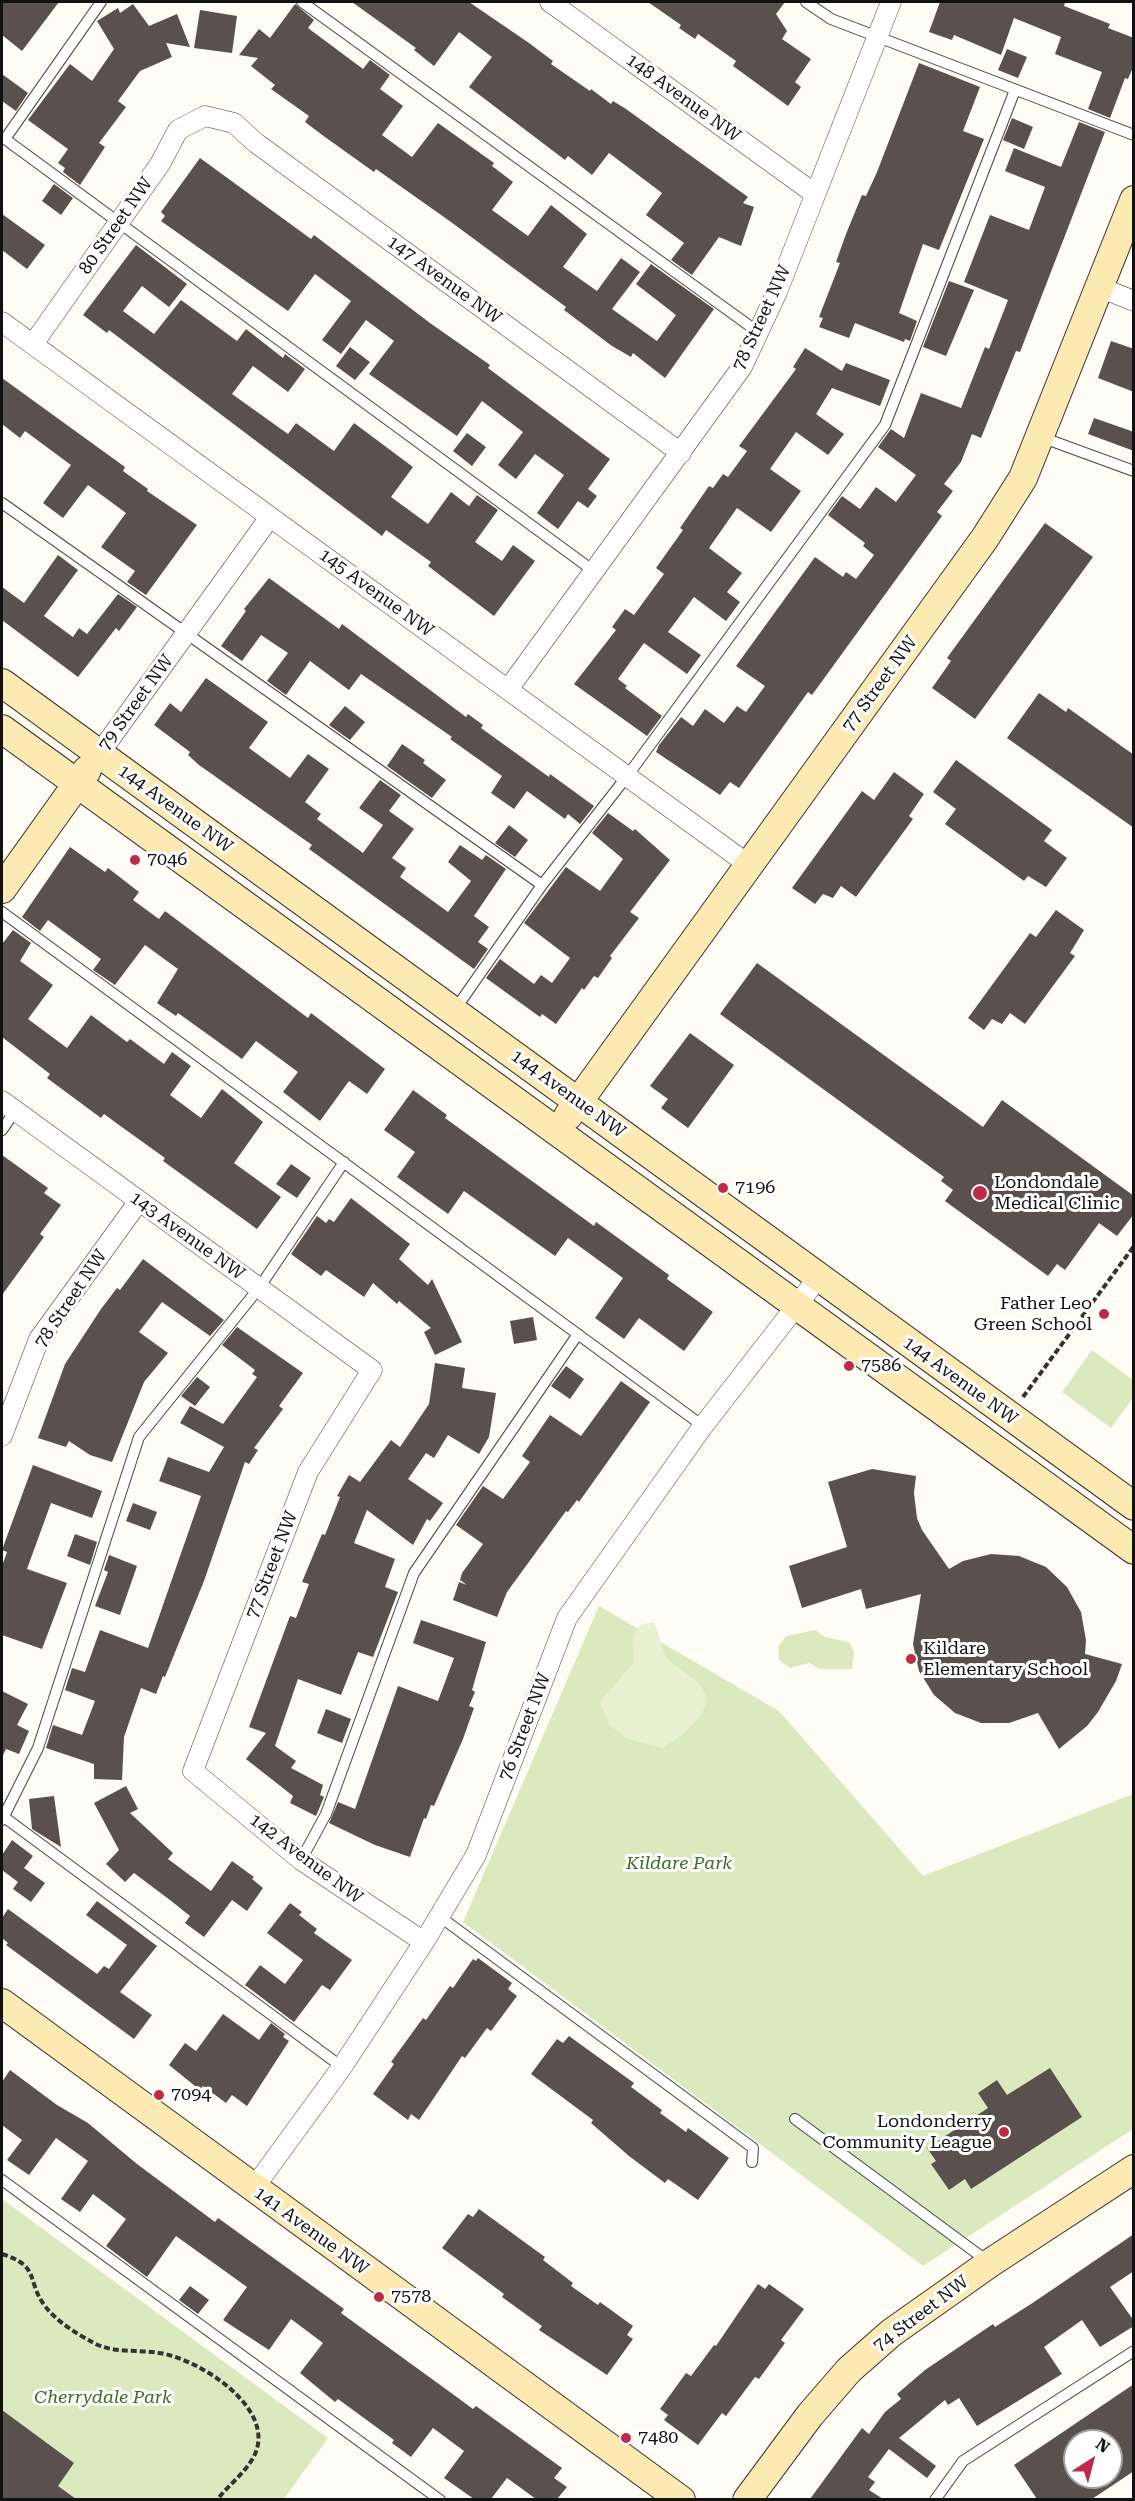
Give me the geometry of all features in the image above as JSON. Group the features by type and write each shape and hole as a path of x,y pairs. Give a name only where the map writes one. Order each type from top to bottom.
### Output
{"street":[{"name":"148 Avenue NW","path":"550,2 815,194"},
{"name":"78 Street NW","path":"509,688 742,367 815,194 891,2"},
{"name":"80 Street NW","path":"33,344 160,164 178,130 205,116"},
{"name":"147 Avenue NW","path":"205,116 234,123 256,143 681,453"},
{"name":"77 Street NW","path":"558,1130 985,538 1023,478 1134,200"},
{"path":"1099,287 1134,301"},
{"name":"145 Avenue NW","path":"2,322 509,688 749,865"},
{"name":"79 Street NW","path":"2,889 270,517"},
{"name":"144 Avenue NW","path":"2,683 1134,1506"},
{"name":"144 Avenue NW","path":"2,729 558,1130 796,1306 1134,1550"},
{"name":"143 Avenue NW","path":"8,1106 372,1370"},
{"name":"78 Street NW","path":"2,1436 39,1339 139,1201"},
{"name":"76 Street NW","path":"253,2189 342,2067 424,1942 476,1855 567,1618 704,1426 818,1278"},
{"name":"77 Street NW","path":"193,1771 308,1472 372,1370"},
{"name":"142 Avenue NW","path":"193,1771 302,1860 424,1942"},
{"name":"141 Avenue NW","path":"2,2003 253,2189 681,2499"},
{"name":"74 Street NW","path":"747,2499 810,2415 849,2370 891,2333 990,2263 1134,2169"}],"lane":[{"path":"101,2 5,139 595,572"},
{"path":"302,2 758,332"},
{"path":"806,2 831,19 1134,135"},
{"path":"454,1011 542,885 628,775 885,425 1015,90"},
{"path":"1039,437 1134,471"},
{"path":"2,503 542,885"},
{"path":"2,912 704,1426"},
{"path":"2,1130 8,1106"},
{"path":"342,2067 2,1819 38,1748 139,1437 259,1288 344,1162"},
{"path":"302,1860 326,1814 414,1573 578,1334"},
{"path":"440,1916 753,2148 752,2162"},
{"path":"795,2119 990,2263"},
{"path":"2,2180 440,2499"},
{"path":"935,2499 963,2462 1134,2351"}],"path":[{"path":"1019,1403 1134,1246"},
{"path":"2,2254 25,2264 32,2273 47,2309 93,2343 119,2351 172,2355 213,2374 237,2395 253,2420 258,2445 250,2463 217,2499"}],"green space":[{"path":"1092,1350 1133,1380 1133,1398 1111,1428 1062,1392"},
{"name":"Kildare Park","path":"599,1606 779,1711 923,1876 1133,1794 1133,2129 923,2266 463,1922"},
{"path":"653,1622 666,1657 699,1683 706,1697 705,1706 695,1723 663,1748 630,1740 609,1725 600,1702 634,1662 633,1635 640,1625"},
{"path":"815,1630 825,1637 849,1642 854,1652 852,1669 820,1669 809,1663 790,1668 779,1660 778,1647 786,1636"},
{"name":"Cherrydale Park","path":"2,2199 328,2438 284,2499 2,2499"}],"building":[{"path":"2,2 59,2 22,51 2,35"},
{"path":"352,2 469,2 553,61 551,64 611,104 613,101 626,109 748,197 743,203 754,207 741,246 719,237 692,275 671,260 684,243 646,215 662,193 609,153 592,175 568,156 565,160 469,87 492,57 459,32 434,66 414,50 416,48"},
{"path":"648,2 785,2 776,14 787,31 782,39 811,59 795,82 801,87 788,106 733,66 736,61 698,34 695,39 679,28 681,25"},
{"path":"940,2 1065,2 1064,6 1110,24 1108,28 1134,38 1134,65 1128,79 1125,78 1110,118 1088,109 1102,72 1055,54 1061,37 1014,18 1001,55 954,35 952,40 929,32"},
{"path":"133,4 149,26 177,14 190,47 166,43 172,57 140,71 118,101 126,107 99,143 105,147 80,185 63,172 65,168 58,163 68,149 28,120 70,64 92,81 114,49 97,21 118,8 120,13"},
{"path":"295,4 314,20 308,28 363,69 370,60 390,75 380,89 403,106 382,135 412,157 438,123 494,163 492,166 513,182 492,210 528,236 551,205 587,234 563,267 597,291 621,258 640,272 612,309 657,341 676,315 636,284 651,264 714,309 665,378 633,353 631,357 612,346 564,310 566,307 451,222 376,169 374,172 325,137 305,122 309,116 271,89 275,85 251,66 258,58 239,55 259,29 270,38"},
{"path":"200,10 237,16 232,53 194,48"},
{"path":"1007,49 1027,57 1018,78 998,70"},
{"path":"919,63 980,87 963,131 984,139 939,250 923,244 899,313 917,321 910,341 905,339 904,342 855,323 849,338 819,327 823,318 819,317 840,263 836,262 846,234 862,195 866,196 877,172"},
{"path":"2,74 28,93 16,111 2,101"},
{"path":"1012,118 1033,127 1024,149 1003,140"},
{"path":"1079,122 1105,132 1020,352 1016,351 981,438 972,434 961,462 944,484 953,491 937,512 942,516 812,695 808,692 739,788 730,782 720,795 656,752 659,745 681,717 693,726 705,709 724,723 737,706 746,712 765,686 736,666 815,557 843,577 846,572 856,579 874,555 863,546 865,543 828,515 842,496 860,509 876,487 896,502 916,475 878,447 891,429 904,438 921,393 961,408 985,347 989,349 1008,300 964,282 990,215 1029,230 1045,187 1005,171 1014,148 1061,167"},
{"path":"200,158 311,239 314,235 430,323 490,365 488,368 610,459 588,489 597,496 588,508 578,501 558,529 537,513 564,475 535,454 516,479 498,465 523,432 482,401 457,436 369,374 394,341 366,320 341,354 322,340 351,301 315,274 288,311 161,221 165,216 161,212"},
{"path":"54,184 73,198 61,215 42,201"},
{"path":"2,214 45,245 27,269 2,250"},
{"path":"136,245 187,284 169,307 142,286 123,311 154,334 181,300 237,341 246,329 283,358 285,354 305,369 288,392 253,366 232,394 288,434 296,423 334,451 354,423 413,467 391,497 428,524 451,492 469,506 477,495 498,510 475,542 502,561 513,545 535,561 494,616 428,566 431,562 386,530 382,536 109,330 107,333 83,315"},
{"path":"949,281 974,290 946,356 923,347"},
{"path":"1111,341 1134,349 1134,392 1098,378"},
{"path":"350,347 370,362 355,380 336,366"},
{"path":"805,348 842,371 846,363 890,380 880,406 832,388 816,414 844,434 828,455 796,432 770,469 801,491 771,532 737,508 709,548 742,573 727,592 740,602 726,621 694,597 668,632 701,655 687,674 644,643 618,679 627,686 625,688 662,716 647,736 574,684 616,630 612,627 625,609 634,615 664,574 656,568 683,530 680,528 709,486 713,488 723,474 728,477 747,451 739,446 796,369 793,367"},
{"path":"2,378 125,467 123,471 148,489 147,491 197,525 146,595 127,582 135,571 101,547 126,513 88,485 63,518 43,503 71,465 25,431 20,438 2,424"},
{"path":"1094,418 1134,432 1134,451 1088,434"},
{"path":"467,433 486,447 472,466 453,451"},
{"path":"1045,523 1093,557 975,719 932,688 951,661 947,658"},
{"path":"58,555 78,570 44,616 73,637 79,628 87,634 118,594 137,607 119,631 116,628 78,677 2,620 2,587 24,603"},
{"path":"269,578 339,629 342,624 466,717 468,714 483,725 481,728 594,806 580,824 568,814 565,819 527,791 514,809 491,793 502,776 450,739 452,737 361,674 349,690 310,661 286,695 267,681 288,653 261,635 242,661 221,646 246,611 244,609"},
{"path":"206,678 268,722 249,748 290,778 308,754 329,769 305,802 321,814 317,819 363,853 383,825 359,808 380,780 401,795 389,811 414,829 392,858 406,868 400,877 448,912 471,881 448,862 460,845 482,860 486,855 506,869 474,916 489,927 478,942 488,949 474,969 309,849 312,845 199,765 188,755 190,752 154,725 170,703 181,712"},
{"path":"1039,693 1066,712 1068,708 1134,755 1134,828 1007,738"},
{"path":"345,706 365,722 350,740 329,725"},
{"path":"402,744 425,760 423,763 446,780 432,798 387,766"},
{"path":"956,760 1052,830 1044,841 1067,858 1046,887 1028,876 1024,881 945,824 956,809 933,792"},
{"path":"894,772 924,794 909,816 913,819 856,897 841,886 833,898 823,894 815,904 792,888 862,791 874,800"},
{"path":"608,813 633,831 635,829 670,860 630,912 639,918 610,956 612,958 598,978 594,976 584,990 582,988 556,1024 542,1014 540,1017 486,978 500,959 534,984 541,975 552,983 570,958 524,923 566,867 600,891 623,859 592,833"},
{"path":"509,825 528,840 515,857 495,843"},
{"path":"70,847 105,872 108,868 139,892 133,900 159,919 165,911 308,1018 311,1013 385,1069 367,1094 349,1081 320,1121 283,1092 298,1072 256,1041 242,1059 178,1013 176,1016 157,1003 178,969 145,945 115,985 93,970 101,959 48,920 40,931 22,917"},
{"path":"1056,910 1084,930 1070,953 1075,956 1025,1024 1010,1013 1002,1024 992,1019 984,1030 968,1018 1030,933 1036,937"},
{"path":"13,930 31,943 20,961 53,985 28,1019 67,1048 91,1015 127,1042 130,1039 164,1064 172,1052 191,1066 170,1095 201,1118 222,1089 263,1122 234,1163 281,1197 257,1229 163,1161 165,1158 104,1114 101,1118 47,1078 50,1074 2,1037 2,944"},
{"path":"757,963 983,1127 1002,1100 1134,1196 1134,1214 1117,1236 1099,1223 1065,1270 1057,1264 1048,1276 945,1201 953,1190 941,1181 944,1177 720,1014"},
{"path":"690,1033 734,1065 688,1128 661,1108 668,1099 650,1086"},
{"path":"413,1090 447,1115 445,1118 594,1226 596,1222 669,1275 667,1279 713,1312 684,1351 639,1318 624,1339 595,1318 623,1278 568,1238 555,1256 464,1191 448,1214 397,1177 415,1152 384,1130"},
{"path":"2,1155 48,1188 44,1193 61,1205 40,1234 44,1237 2,1295"},
{"path":"291,1164 311,1178 297,1198 276,1184"},
{"path":"351,1198 410,1244 399,1259 428,1285 432,1279 462,1342 435,1355 424,1332 431,1328 399,1301 397,1304 373,1283 364,1297 326,1270 321,1276 291,1254 317,1216 326,1223 329,1219 334,1222"},
{"path":"143,1259 224,1320 210,1336 162,1302 139,1332 168,1353 144,1382 112,1462 90,1455 69,1441 66,1447 38,1438 65,1364 101,1309 117,1288 120,1290"},
{"path":"533,1317 537,1340 514,1344 510,1321"},
{"path":"237,1327 303,1373 279,1406 283,1409 254,1448 258,1450 249,1464 245,1462 204,1581 165,1677 163,1676 156,1694 141,1688 124,1737 122,1780 94,1779 94,1764 46,1748 53,1725 82,1735 95,1701 65,1690 72,1668 85,1672 100,1630 148,1648 201,1496 159,1481 168,1457 209,1472 224,1447 180,1423 190,1406 223,1424 257,1377 252,1374 255,1370 222,1345"},
{"path":"435,1363 465,1368 462,1388 496,1393 489,1437 479,1454 448,1435 434,1458 426,1453 408,1479 443,1503 430,1521 427,1519 413,1545 367,1510 354,1543 395,1559 385,1587 398,1592 373,1657 358,1652 341,1695 298,1679 275,1746 296,1761 291,1768 323,1785 320,1795 324,1797 316,1816 290,1803 293,1796 246,1759 266,1733 249,1727 290,1616 296,1618 309,1584 302,1582 322,1534 325,1535 340,1497 337,1496 349,1475 360,1482 391,1440 400,1447 429,1404"},
{"path":"566,1366 584,1379 570,1399 551,1386"},
{"path":"197,1377 210,1387 195,1406 181,1396"},
{"path":"621,1381 650,1402 579,1502 577,1500 568,1512 566,1511 507,1592 497,1617 453,1600 459,1582 467,1585 460,1580 462,1573 483,1544 456,1525 483,1486 503,1499 530,1462 522,1456 550,1415 581,1436"},
{"path":"33,1465 102,1491 92,1518 51,1503 27,1569 67,1583 42,1649 2,1635 2,1566 7,1552 2,1550"},
{"path":"872,1469 916,1476 914,1493 917,1518 922,1530 949,1569 963,1561 991,1554 1019,1556 1046,1567 1067,1587 1081,1612 1086,1640 1085,1654 1122,1664 1116,1681 1098,1712 1087,1726 1059,1749 1038,1713 1009,1723 981,1723 955,1713 934,1695 919,1671 913,1644 921,1594 866,1609 861,1589 802,1608 789,1566 847,1547 828,1482"},
{"path":"133,1503 157,1512 150,1530 126,1521"},
{"path":"75,1534 97,1542 90,1565 67,1556"},
{"path":"109,1555 137,1566 120,1615 95,1606 108,1572 104,1570"},
{"path":"421,1620 486,1642 472,1690 475,1692 469,1706 474,1708 434,1806 431,1805 426,1819 424,1818 410,1857 375,1845 329,1823 338,1802 355,1809 398,1686 438,1701 454,1658 413,1643"},
{"path":"2,1691 28,1704 17,1725 29,1731 19,1754 6,1749 2,1757"},
{"path":"326,1709 351,1719 342,1743 317,1733"},
{"path":"126,1786 138,1809 130,1813 173,1853 168,1859 211,1891 232,1861 254,1877 252,1879 263,1888 247,1911 232,1900 204,1937 185,1923 190,1916 134,1873 125,1882 106,1864 119,1850 94,1803"},
{"path":"54,1796 61,1847 32,1829 29,1799"},
{"path":"12,1840 33,1856 24,1868 45,1883 31,1902 13,1889 18,1882 2,1870 2,1855"},
{"path":"97,1901 157,1946 120,1992 152,2015 134,2039 6,1945 8,1943 2,1938 2,1918 8,1909 97,1974 104,1966 109,1969 127,1945 86,1915"},
{"path":"290,1903 302,1912 299,1915 317,1929 314,1933 352,1960 330,1990 322,1985 294,2022 245,1985 260,1965 285,1984 303,1960 267,1933"},
{"path":"478,1958 512,1983 508,1989 517,1996 491,2031 487,2028 465,2058 462,2056 419,2120 411,2114 408,2120 373,2094 394,2064 391,2062 423,2018 426,2020 450,1986 453,1988 473,1959 476,1961"},
{"path":"223,2014 259,2040 271,2023 285,2034 283,2037 289,2041 247,2106 232,2095 226,2103 203,2086 200,2090 169,2065 185,2043 196,2051"},
{"path":"569,2036 634,2083 631,2087 662,2110 660,2113 686,2132 688,2128 729,2158 698,2200 668,2179 665,2183 629,2156 591,2123 593,2120 531,2074 557,2039 563,2043"},
{"name":"Londonderry Community League","path":"1050,2068 1082,2117 971,2189 965,2179 949,2190 931,2164 936,2161 927,2148 988,2108 978,2093 997,2080 1007,2095"},
{"path":"10,2070 57,2105 88,2123 137,2164 215,2222 218,2218 329,2298 344,2309 341,2313 473,2409 476,2406 562,2468 554,2478 567,2487 557,2499 536,2499 507,2478 491,2499 474,2499 444,2478 464,2451 433,2428 411,2457 392,2443 394,2440 338,2399 335,2402 300,2373 323,2343 291,2319 269,2350 223,2320 247,2287 176,2236 147,2277 106,2246 126,2219 93,2194 80,2212 61,2199 88,2161 56,2138 29,2175 7,2160 22,2140 2,2125 2,2082"},
{"path":"479,2209 545,2257 543,2260 573,2283 571,2286 598,2305 600,2302 633,2326 627,2335 633,2339 607,2375 539,2330 542,2326 502,2297 504,2294 442,2248 468,2214 473,2217"},
{"path":"1134,2234 1134,2271 1110,2287 1134,2321 1134,2326 1100,2347 1082,2320 1044,2347 1062,2374 977,2426 959,2398 948,2405 945,2400 899,2438 936,2466 927,2478 889,2449 868,2477 875,2482 869,2490 883,2499 810,2499 862,2428 869,2434 885,2412 901,2399 897,2394 925,2370 993,2324 995,2327 1034,2302"},
{"path":"758,2284 765,2289 769,2284 804,2309 781,2340 785,2343 759,2379 755,2377 726,2416 722,2413 698,2445 664,2420 668,2415 660,2409 686,2373 691,2376 714,2345 716,2346"},
{"path":"190,2286 209,2300 198,2314 179,2300"},
{"path":"1134,2384 1134,2471 1123,2478 1123,2429 1067,2429"},
{"path":"2,2410 74,2463 58,2486 76,2499 2,2499"},
{"path":"1063,2432 1063,2489 1107,2489 1092,2499 1037,2499 1014,2465"}],"place":[{"name":"7046","path":"135,860"},
{"name":"7196","path":"723,1188"},
{"name":"Londondale Medical Clinic","path":"980,1193"},
{"name":"Father Leo Green School","path":"1104,1314"},
{"name":"7586","path":"849,1366"},
{"name":"Kildare Elementary School","path":"911,1659"},
{"name":"7094","path":"159,2095"},
{"name":"Londonderry Community League","path":"1004,2132"},
{"name":"7578","path":"379,2297"},
{"name":"7480","path":"626,2438"}]}
